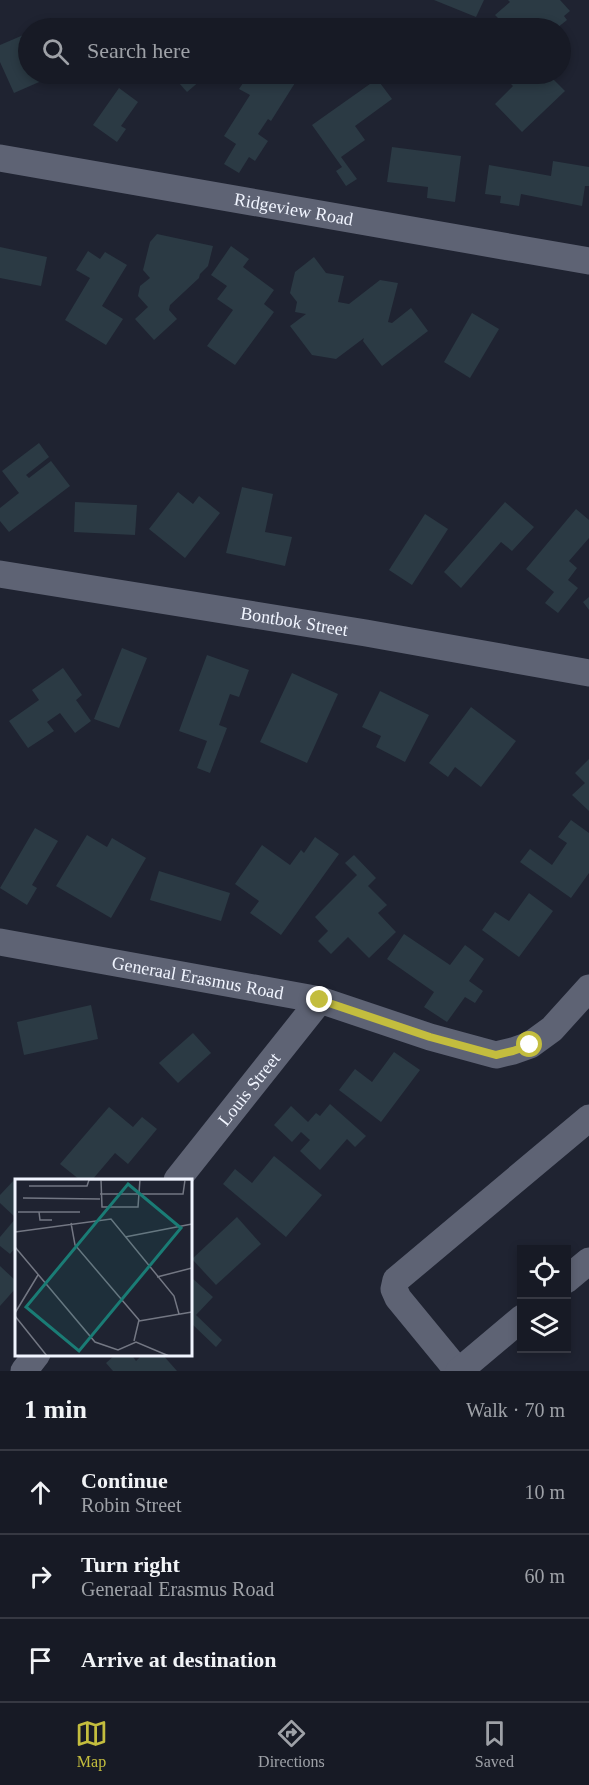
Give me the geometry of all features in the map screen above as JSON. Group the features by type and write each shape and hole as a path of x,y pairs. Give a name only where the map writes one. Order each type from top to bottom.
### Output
{"street":[{"name":"Ridgeview Road","path":"0,158 589,261"},
{"name":"Bontbok Street","path":"0,574 378,635 589,673"},
{"name":"Generaal Erasmus Road","path":"0,942 320,1000 430,1037 496,1055 530,1045 552,1029 589,988"},
{"name":"Louis Street","path":"178,1179 320,1000"},
{"path":"517,1322 458,1371 398,1298 394,1289 396,1280 589,1118"},
{"path":"571,1277 589,1261"},
{"path":"24,1371 35,1356"}],"building":[{"path":"434,0 484,0 476,17"},
{"path":"508,0 560,0 570,11 564,16 566,18 498,18 495,15 510,2"},
{"path":"18,37 18,84 35,84 14,93 0,62 0,45"},
{"path":"180,84 196,84 187,92"},
{"path":"242,84 294,84 271,121 268,119 258,134 268,141 255,161 249,157 239,173 224,164 236,144 224,136 250,95 239,89"},
{"path":"370,84 381,84 392,99 355,126 365,140 341,157 357,179 346,186 336,171 342,167 312,125"},
{"path":"511,84 558,84 565,91 522,132 495,104 513,86"},
{"path":"119,88 138,102 121,126 126,129 117,142 93,125"},
{"path":"392,147 461,156 455,202 427,198 428,187 387,182"},
{"path":"553,161 589,167 589,186 585,186 582,206 521,194 519,206 500,203 501,196 485,194 489,165 551,176"},
{"path":"157,234 213,246 208,266 199,278 170,305 169,310 177,319 154,340 135,319 148,307 138,296 140,286 150,278 143,270 150,242"},
{"path":"231,246 249,259 243,267 274,290 264,304 274,312 235,365 207,346 233,310 217,299 227,286 211,275"},
{"path":"0,247 47,257 41,286 0,278"},
{"path":"88,251 100,259 105,252 127,265 102,306 123,319 106,345 65,320 90,278 76,270"},
{"path":"314,257 326,273 344,276 338,302 349,304 380,280 398,283 388,322 392,323 411,308 428,331 382,366 363,341 364,338 336,359 312,355 290,326 306,314 295,312 297,302 290,293 295,272"},
{"path":"472,313 499,329 470,378 444,362"},
{"path":"39,443 49,457 26,475 29,478 51,461 70,486 9,532 0,521 0,508 19,493 2,471"},
{"path":"242,487 273,494 265,532 292,537 285,566 226,553"},
{"path":"178,492 193,504 199,496 220,513 185,558 149,529"},
{"path":"75,502 137,505 135,535 74,532"},
{"path":"505,502 534,527 512,551 501,542 461,588 444,572"},
{"path":"576,509 589,520 589,538 569,561 577,568 568,580 578,588 558,613 545,603 554,592 526,569"},
{"path":"425,514 448,529 412,585 389,570"},
{"path":"589,597 589,610 583,602"},
{"path":"122,648 147,658 119,728 94,719"},
{"path":"207,655 249,670 239,697 230,694 219,725 227,728 210,773 197,768 207,741 179,731"},
{"path":"63,668 82,695 76,700 91,721 75,733 60,713 47,722 54,731 28,748 9,721 39,700 32,690"},
{"path":"292,673 338,694 307,763 260,742"},
{"path":"380,691 429,715 405,762 376,747 381,736 362,727"},
{"path":"471,707 516,741 481,787 455,767 448,777 429,763"},
{"path":"589,759 589,811 572,795 585,783 575,773"},
{"path":"571,820 589,833 589,873 571,898 520,862 530,849 552,865 567,843 558,837"},
{"path":"35,828 58,841 32,885 37,888 27,905 0,888"},
{"path":"87,835 107,847 112,838 146,858 111,918 56,886"},
{"path":"315,837 339,854 281,935 250,913 259,901 235,884 262,845 290,865 301,850 304,853"},
{"path":"354,855 376,878 368,886 387,905 378,913 396,932 369,958 348,937 331,954 318,941 328,931 315,917 357,875 345,863"},
{"path":"159,871 230,893 221,921 150,900"},
{"path":"529,893 553,911 519,957 482,930 495,912 509,921"},
{"path":"404,934 450,965 465,945 484,959 469,981 483,991 475,1003 465,997 447,1022 424,1007 434,992 387,959"},
{"path":"91,1005 98,1039 24,1055 17,1022"},
{"path":"193,1033 211,1053 178,1083 159,1063"},
{"path":"394,1052 420,1070 381,1122 339,1090 355,1069 372,1082"},
{"path":"330,1104 366,1136 355,1147 347,1139 320,1170 300,1151 310,1140 301,1132 292,1142 274,1125 291,1106 308,1122 316,1113 320,1116"},
{"path":"109,1107 133,1127 142,1117 157,1129 128,1164 115,1153 93,1179 79,1179 60,1164"},
{"path":"274,1156 322,1195 286,1237 223,1184 235,1169 252,1183"},
{"path":"15,1179 15,1217 0,1203 0,1195"},
{"path":"237,1217 261,1244 216,1285 192,1259"},
{"path":"15,1219 15,1248 10,1254 0,1246 0,1237"},
{"path":"0,1266 15,1280 15,1289 0,1306"},
{"path":"192,1278 213,1297 196,1315 222,1340 216,1347 192,1324"},
{"path":"114,1356 132,1356 136,1361 141,1356 164,1356 177,1371 113,1371 106,1363"}],"route":[{"path":"320,1000 430,1037 496,1055 530,1045"}]}
